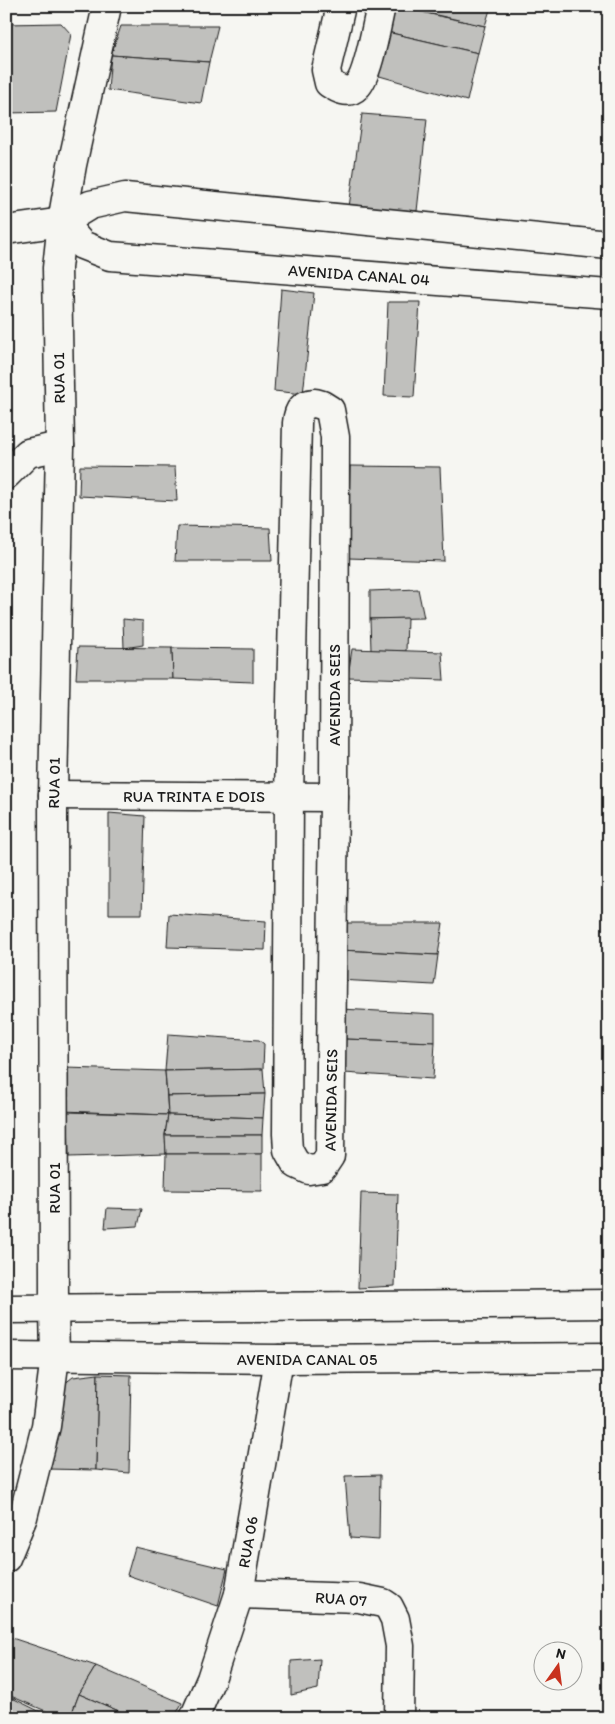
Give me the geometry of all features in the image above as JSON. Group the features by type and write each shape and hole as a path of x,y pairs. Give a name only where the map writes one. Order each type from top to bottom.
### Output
{"street":[{"name":"RUA 01","path":"6,1558 26,1508 46,1426 55,1358 53,795 60,446 57,268 62,222 72,165 107,6"},
{"path":"341,6 326,70 329,83 341,91 353,89 364,79 380,6"},
{"path":"6,230 62,222 90,205 124,197 609,245"},
{"name":"AVENIDA CANAL 04","path":"62,222 82,245 110,256 609,294"},
{"name":"AVENIDA SEIS","path":"315,403 330,410 335,437 334,797 330,1156 322,1168 309,1170 296,1164 288,1150 287,1134 289,796 297,424 298,413 302,408 307,404 315,403"},
{"path":"6,475 28,453 60,446"},
{"name":"RUA TRINTA E DOIS","path":"53,795 334,797"},
{"path":"6,1309 609,1304"},
{"name":"AVENIDA CANAL 05","path":"6,1356 279,1359 609,1357"},
{"name":"RUA 06","path":"194,1718 211,1679 239,1594 279,1359"},
{"name":"RUA 07","path":"239,1594 359,1598 383,1603 389,1607 395,1618 400,1646 399,1718"}],"building":[{"path":"394,6 485,26 478,53 387,32"},
{"path":"397,6 491,6 485,26"},
{"path":"61,23 71,34 56,112 6,113 6,24"},
{"path":"121,26 218,26 209,62 111,55"},
{"path":"387,32 478,53 467,101 376,75"},
{"path":"111,55 209,62 201,103 108,90"},
{"path":"362,114 427,119 417,211 349,207"},
{"path":"281,289 314,293 303,394 274,391"},
{"path":"388,302 420,302 414,397 384,396"},
{"path":"80,466 175,467 177,501 79,496"},
{"path":"350,466 440,467 444,561 348,558"},
{"path":"177,526 270,528 272,561 175,561"},
{"path":"418,589 424,618 370,619 370,591"},
{"path":"407,618 406,651 371,650 370,619"},
{"path":"123,619 143,621 143,645 124,648"},
{"path":"78,647 172,648 173,679 76,679"},
{"path":"172,648 253,649 253,682 173,679"},
{"path":"352,649 442,652 444,680 348,677"},
{"path":"109,813 145,816 142,914 109,914"},
{"path":"169,914 266,921 265,950 167,947"},
{"path":"342,923 443,923 438,955 340,950"},
{"path":"340,950 438,955 434,985 338,980"},
{"path":"341,1009 435,1014 435,1042 343,1039"},
{"path":"168,1034 259,1040 264,1044 263,1069 165,1071"},
{"path":"343,1039 435,1042 433,1079 344,1073"},
{"path":"65,1068 165,1071 168,1115 63,1111"},
{"path":"263,1069 265,1094 167,1096 165,1071"},
{"path":"265,1094 263,1118 168,1115 167,1096"},
{"path":"68,1112 168,1115 165,1135 166,1154 69,1157"},
{"path":"168,1115 263,1118 262,1135 165,1135"},
{"path":"165,1135 262,1135 262,1154 166,1154"},
{"path":"166,1154 262,1154 262,1191 165,1190"},
{"path":"361,1193 398,1194 395,1286 358,1288"},
{"path":"107,1208 142,1209 138,1226 105,1228"},
{"path":"98,1374 96,1470 47,1469 64,1384 73,1377"},
{"path":"98,1374 131,1375 129,1473 96,1470"},
{"path":"380,1475 379,1540 350,1538 345,1476"},
{"path":"135,1547 227,1569 218,1606 127,1575"},
{"path":"6,1636 96,1666 79,1694 70,1718 62,1718 6,1694"},
{"path":"320,1659 318,1689 291,1695 291,1661"},
{"path":"96,1666 182,1703 174,1718 135,1718 79,1694"},
{"path":"79,1694 135,1718 70,1718"},
{"path":"6,1695 53,1718 6,1718"}]}
